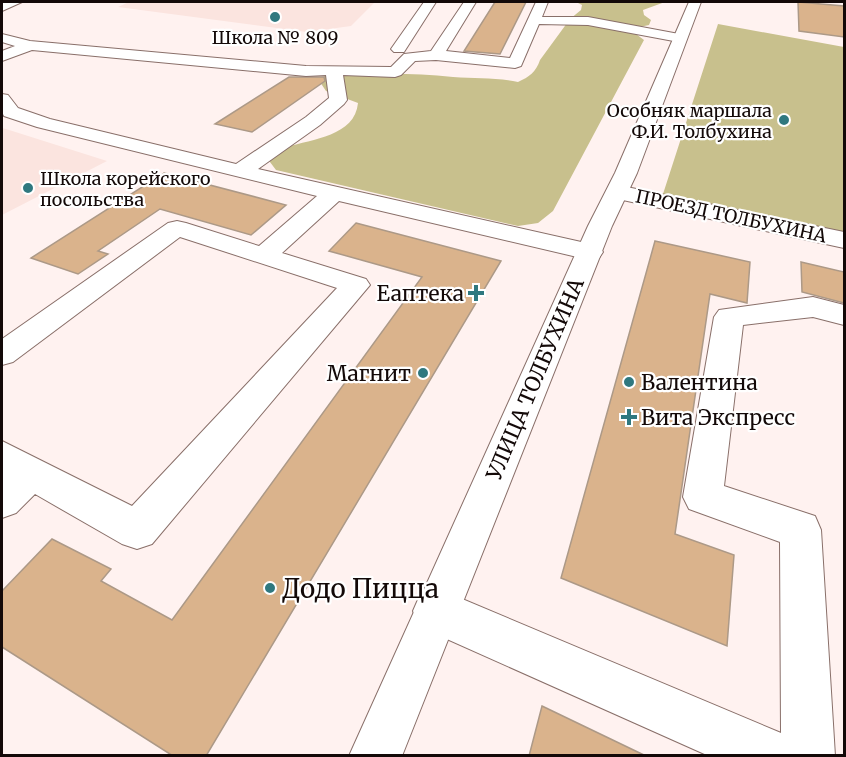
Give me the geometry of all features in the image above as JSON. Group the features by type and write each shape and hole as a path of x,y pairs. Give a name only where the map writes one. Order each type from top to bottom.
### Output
{"main road":[{"path":"2,7 16,2"},
{"path":"399,49 430,2"},
{"path":"436,55 470,2"},
{"path":"2,38 30,45 306,71 395,72 410,57 436,55 515,63 542,2"},
{"name":"УЛИЦА ТОЛБУХИНА","path":"375,756 617,192 695,2"},
{"path":"543,21 588,21 679,38"},
{"path":"2,56 30,45"},
{"path":"240,171 313,121 338,100 334,70"},
{"path":"2,99 11,112 44,123 590,252"},
{"name":"ПРОЕЗД ТОЛБУХИНА","path":"617,192 844,240"},
{"path":"262,256 334,193"},
{"path":"2,354 177,228 356,285 138,530 17,465 2,501"},
{"path":"808,756 800,530 703,497 729,317 813,307 844,315"},
{"path":"436,611 771,756"}],"shaded area":[{"name":"Школа № 809","path":"129,2 375,2 351,26 307,32 118,7"},
{"path":"576,2 665,2 643,10 644,15 651,20 649,25 635,28 636,34 644,40 553,211 538,223 518,226 276,170 267,158 284,148 331,134 349,123 358,103 326,91 320,82 326,74 421,75 518,82 534,71 570,19 581,10 582,5"},
{"path":"718,24 844,47 844,232 663,194"},
{"name":"Школа корейского посольства","path":"2,128 6,129 107,161 2,215"}],"building":[{"path":"495,2 526,2 500,54 464,51"},
{"path":"798,2 844,6 844,37 799,31"},
{"path":"289,77 324,77 325,81 252,132 215,124"},
{"path":"164,173 286,205 251,235 160,209 98,251 108,254 78,274 31,258"},
{"path":"356,223 501,261 206,756 173,756 2,647 2,591 52,539 111,569 101,581 172,620 422,277 329,251"},
{"path":"655,241 750,262 747,303 710,294 675,534 734,555 727,646 561,578"},
{"path":"801,262 844,272 844,303 802,292"},
{"path":"542,706 646,756 529,756"}],"place":[{"name":"Школа № 809","path":"275,17"},
{"name":"Особняк маршала Ф.И. Толбухина","path":"784,120"},
{"name":"Школа корейского посольства","path":"28,188"},
{"name":"Еаптека","path":"476,293"},
{"name":"Магнит","path":"423,373"},
{"name":"Валентина","path":"629,382"},
{"name":"Вита Экспресс","path":"629,417"},
{"name":"Додо Пицца","path":"270,588"}]}
